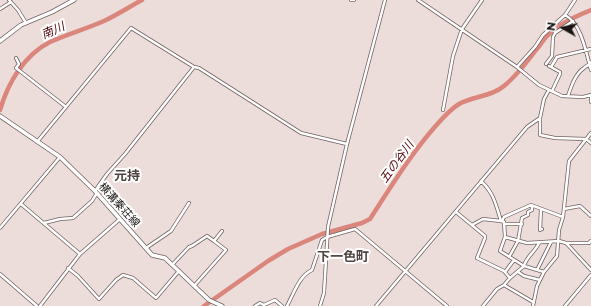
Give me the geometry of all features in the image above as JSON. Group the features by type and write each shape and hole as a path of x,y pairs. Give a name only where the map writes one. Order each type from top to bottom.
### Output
{"main road":[{"path":"0,42 26,23 52,12 74,0"},
{"name":"横溝秦荘線","path":"2,117 60,157 96,192 152,255 165,258 193,287 214,304 222,306"}],"street":[{"path":"320,306 324,293 328,227 347,144 385,0"},
{"path":"418,0 517,66 539,85 562,96 583,97 591,95 591,102"},
{"path":"443,110 453,56 462,29 482,0"},
{"path":"517,66 535,47 543,35 566,16 574,0"},
{"path":"0,8 10,1 26,23"},
{"path":"566,16 573,21 581,38 591,70"},
{"path":"548,65 552,56 553,37 555,33 573,21"},
{"path":"37,142 131,28 194,67 199,68 301,133 347,144"},
{"path":"548,65 557,57 591,49"},
{"path":"16,58 19,64 16,68 66,107"},
{"path":"568,96 571,86 580,71 590,63"},
{"path":"548,65 560,72 560,74 551,91 544,99 540,118 540,135 555,138 586,139 591,143"},
{"path":"44,223 60,218 73,218 92,201 107,174 125,154 194,67"},
{"path":"376,306 527,127 540,118"},
{"path":"533,306 535,292 540,280 556,256 559,242 558,230 563,217 569,161 591,133"},
{"path":"0,228 60,157"},
{"path":"481,181 493,195 501,221"},
{"path":"146,248 171,231 189,203"},
{"path":"21,204 80,254"},
{"path":"501,221 504,217 531,206 563,217"},
{"path":"509,257 518,241 522,218 528,215 528,212 532,210 532,206"},
{"path":"564,209 580,206 591,216"},
{"path":"541,209 540,230 542,229"},
{"path":"456,212 485,236 477,258 504,271 504,273 510,278"},
{"path":"40,306 80,254 120,219"},
{"path":"472,225 483,219 503,221 505,224 522,224"},
{"path":"505,224 505,237 500,251 524,266 544,272"},
{"path":"287,306 301,278 312,270 322,240 327,237 355,229 447,306"},
{"path":"214,241 222,231"},
{"path":"172,265 189,247 207,236 226,250 193,287"},
{"path":"505,237 527,243 591,242"},
{"path":"537,270 551,242"},
{"path":"483,306 517,271 523,269 525,263 536,250 539,243"},
{"path":"566,243 591,270"},
{"path":"504,273 514,260"},
{"path":"68,268 99,299 116,280 123,275 133,278 156,298 179,271"},
{"path":"517,271 524,276 540,280"},
{"path":"0,274 37,306"},
{"path":"565,306 591,275"},
{"path":"504,285 534,302"},
{"path":"255,306 260,303 264,305 275,300 282,306"}],"waterway":[{"name":"南川","path":"0,110 12,80 32,54 56,39 104,21 142,0"},
{"name":"五の谷川","path":"204,306 268,261 288,249 322,234 362,223 370,219 416,151 448,112 464,101 499,90 521,69 551,32 568,21 591,10"}],"district":[{"name":"元持","path":"127,176"},
{"name":"下一色町","path":"343,257"}]}
